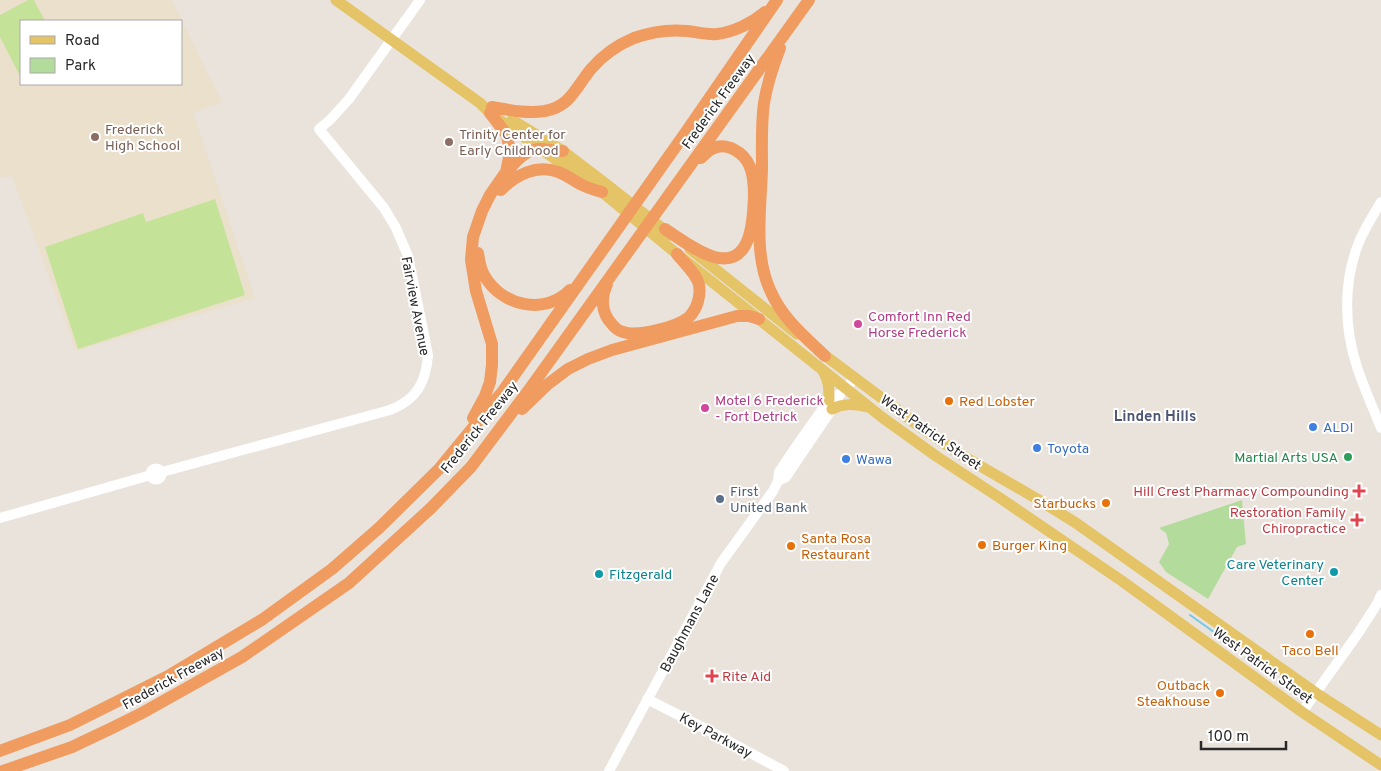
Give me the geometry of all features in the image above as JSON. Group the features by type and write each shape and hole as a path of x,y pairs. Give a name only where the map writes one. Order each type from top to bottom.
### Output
{"highway":[{"name":"Frederick Freeway","path":"3,771 72,746 142,713 242,657 349,583 431,508 471,467 637,241 809,0"},
{"path":"809,0 781,46 767,88 763,118 760,249 766,281 780,309 790,323 825,356"},
{"name":"Frederick Freeway","path":"0,751 70,725 170,675 263,619 332,569 379,528 439,469 503,391 776,2"},
{"path":"487,108 527,112 541,112 551,109 566,102 595,64 615,47 625,42 644,35 664,31 685,31 703,34 727,32 758,18 776,2"},
{"path":"487,108 504,130 509,141 510,153 506,172"},
{"path":"664,229 697,249 720,258 728,258 735,255 748,241 754,210 754,186 751,169 747,160 736,150 723,146 710,150 688,169"},
{"path":"439,469 471,422 490,382 492,344 476,291 471,260 473,237 482,211 490,195 516,161 537,149 563,151"},
{"path":"596,260 569,292 547,304 526,305 508,299 490,284 482,270 478,250 481,230 496,196 507,184 522,174 537,169 553,170 582,185 602,192"},
{"path":"616,268 605,288 602,305 604,314 619,331 632,334 645,333 686,319 698,304 699,283 677,254"},
{"path":"471,467 527,404 548,384 568,369 588,358 737,316 749,316 759,319"},
{"path":"17,771 45,760 72,746"}],"main road":[{"name":"West Patrick Street","path":"336,0 602,192 822,370 843,391 871,408 936,456 1122,581 1302,712 1381,765"},
{"name":"West Patrick Street","path":"487,108 563,151 825,356 919,426 963,456 1076,524 1316,693 1381,735"},
{"path":"822,370 828,382 831,405 848,404 871,408"}],"street":[{"path":"391,39 420,0"},
{"name":"Fairview Avenue","path":"0,518 151,475 153,478 158,479 162,476 162,472 390,410 406,402 416,392 427,367 428,355 408,256 402,240 384,208 319,129 349,99 391,39"},
{"path":"1381,202 1363,234 1354,257 1348,286 1347,311 1348,328 1358,368 1381,428"},
{"name":"Baughmans Lane","path":"609,771 721,563 778,481 780,472 831,405 855,378"},
{"path":"1302,712 1357,635 1381,595"},
{"name":"Key Parkway","path":"647,699 784,771"}],"shaded area":[{"path":"0,0 172,0 182,20 20,20 20,85 182,85 182,20 222,102 193,113 255,298 76,351 12,176 0,178"}],"green space":[{"path":"28,0 34,0 44,20 20,20 20,76 0,37 0,15"},
{"path":"215,199 245,295 78,349 45,247 143,213 146,222"},
{"path":"1242,500 1246,544 1237,547 1208,599 1166,572 1159,562 1169,544 1166,533 1159,528"}],"waterway":[{"path":"1190,615 1235,647"}],"place":[{"name":"Frederick High School","path":"95,137"},
{"name":"Trinity Center for Early Childhood","path":"449,142"},
{"name":"Comfort Inn Red Horse Frederick","path":"858,324"},
{"name":"Red Lobster","path":"949,401"},
{"name":"Motel 6 Frederick - Fort Detrick","path":"705,408"},
{"name":"ALDI","path":"1313,427"},
{"name":"Toyota","path":"1037,448"},
{"name":"Martial Arts USA","path":"1348,457"},
{"name":"Wawa","path":"846,459"},
{"name":"Hill Crest Pharmacy Compounding","path":"1359,491"},
{"name":"First United Bank","path":"720,499"},
{"name":"Starbucks","path":"1106,503"},
{"name":"Restoration Family Chiropractice","path":"1357,520"},
{"name":"Burger King","path":"982,545"},
{"name":"Santa Rosa Restaurant","path":"791,546"},
{"name":"Care Veterinary Center","path":"1334,572"},
{"name":"Fitzgerald","path":"599,574"},
{"name":"Taco Bell","path":"1310,634"},
{"name":"Rite Aid","path":"712,676"},
{"name":"Outback Steakhouse","path":"1220,693"}],"district":[{"name":"Linden Hills","path":"1155,416"}]}
